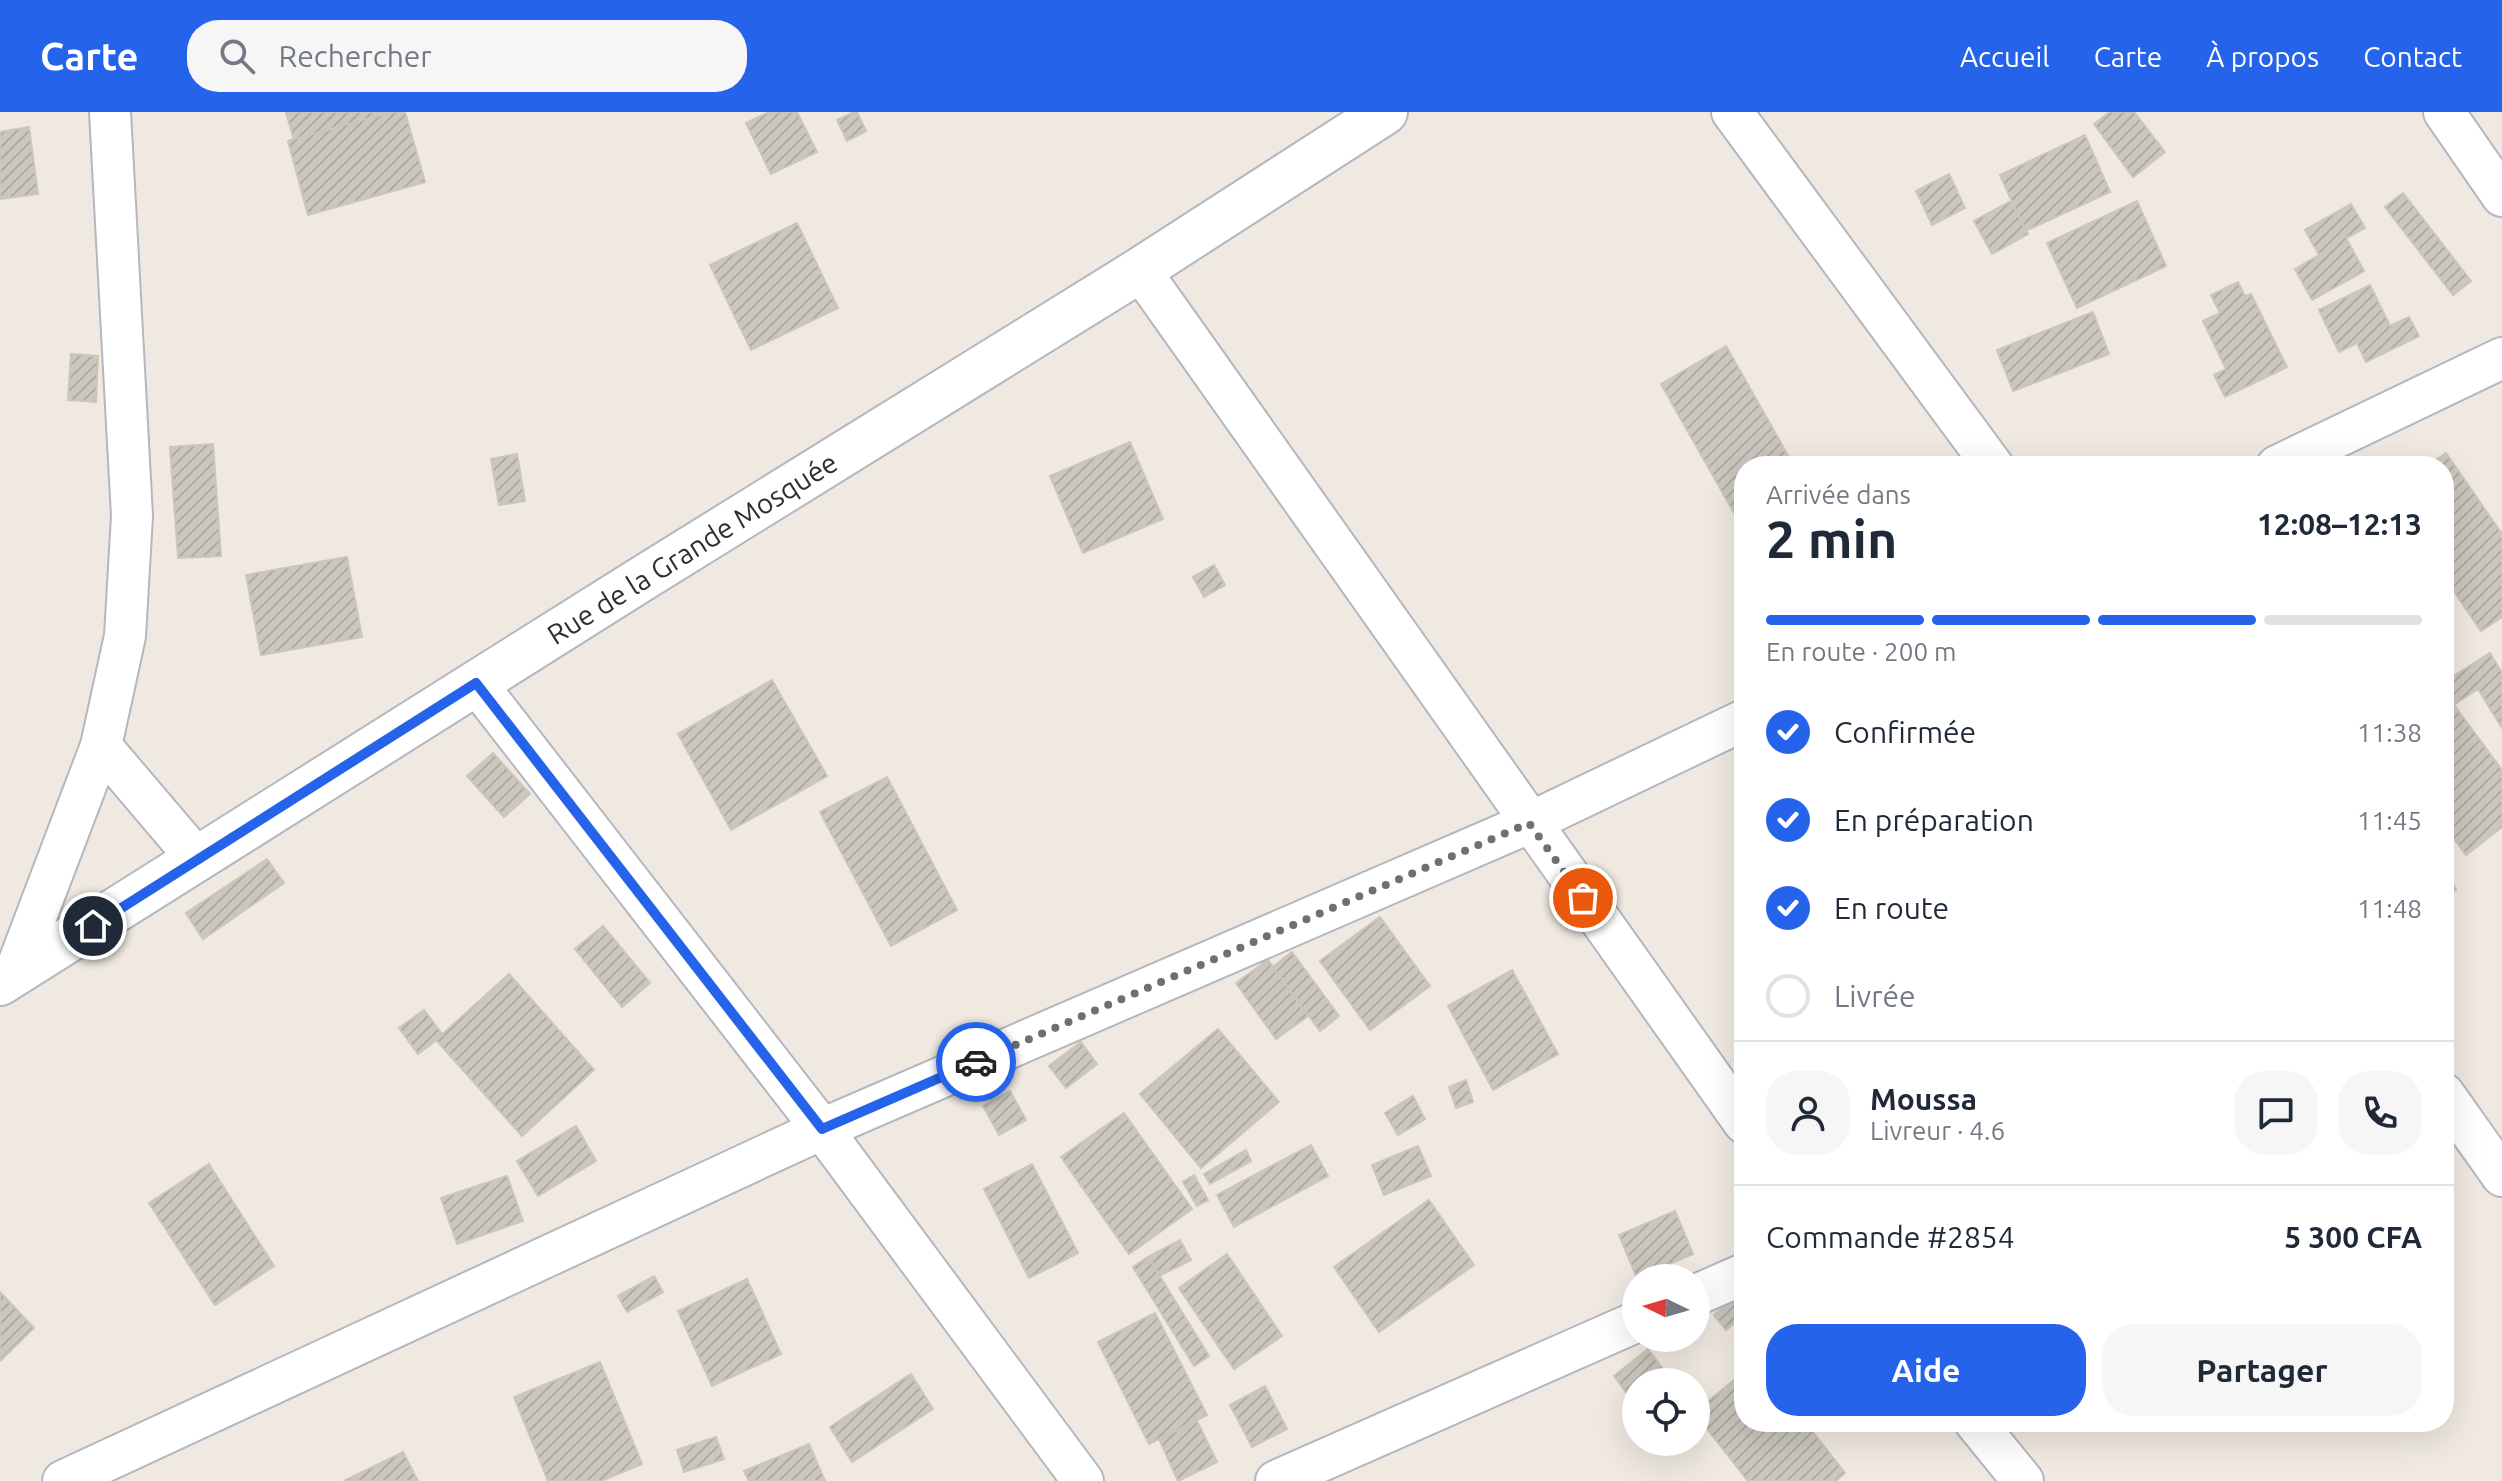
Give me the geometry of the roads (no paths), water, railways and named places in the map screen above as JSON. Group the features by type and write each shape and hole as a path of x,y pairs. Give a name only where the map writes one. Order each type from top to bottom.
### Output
{"street":[{"path":"7,979 101,746 125,636 132,516 110,112"},
{"name":"Rue de la Grande Mosquée","path":"7,979 1140,270 1385,112"},
{"path":"1732,112 1986,456"},
{"path":"2444,112 2502,196"},
{"path":"1140,270 1734,1109"},
{"path":"2298,456 2502,358"},
{"path":"476,683 822,1129 1083,1481"},
{"path":"63,1481 822,1129 1529,823 1734,725"},
{"path":"101,746 198,860"},
{"path":"2454,1108 2502,1176"},
{"path":"1710,1289 1734,1278"},
{"path":"1276,1481 1622,1328"},
{"path":"1983,1432 2023,1481"}]}
